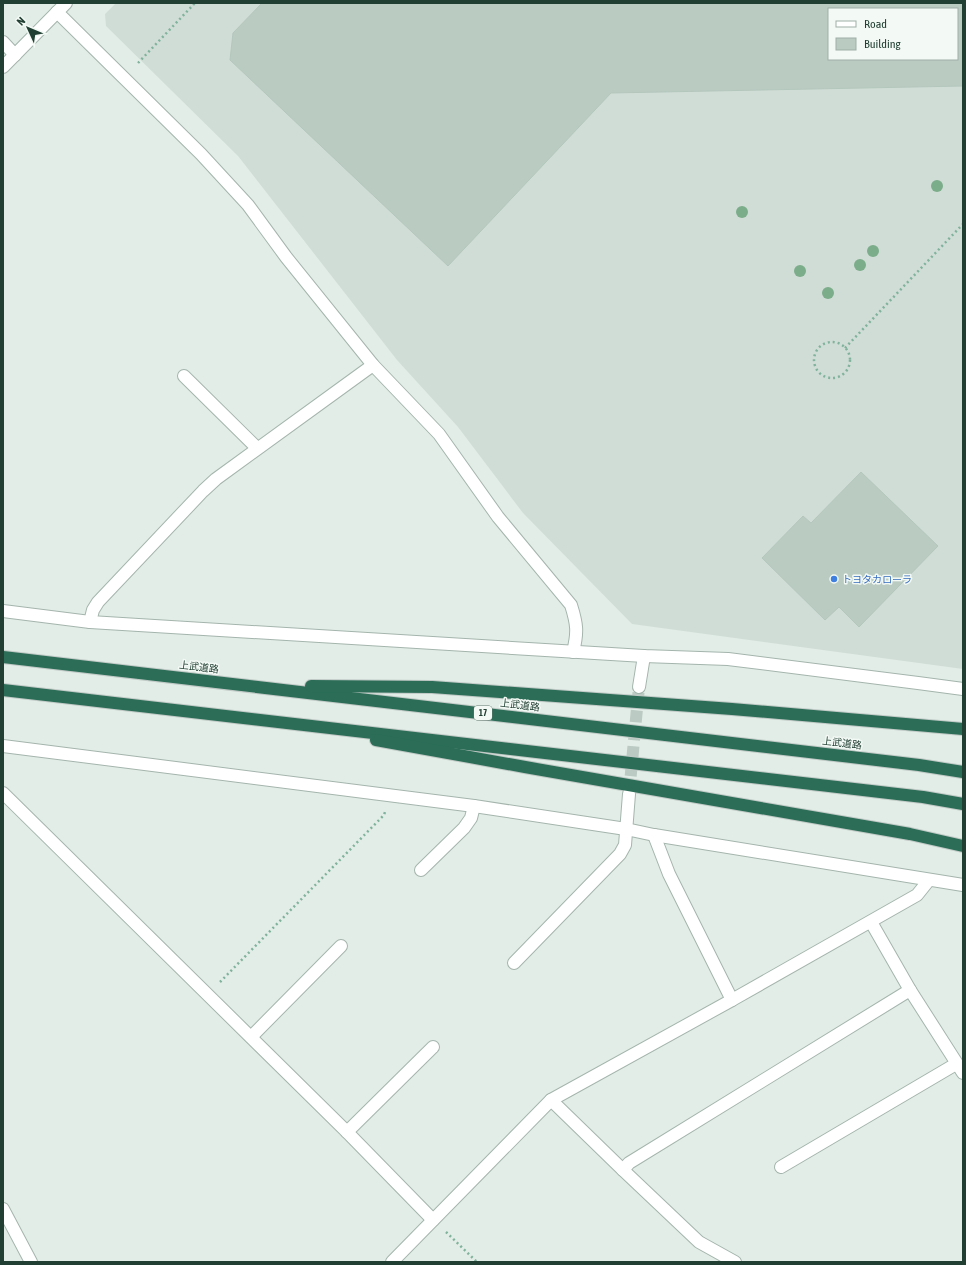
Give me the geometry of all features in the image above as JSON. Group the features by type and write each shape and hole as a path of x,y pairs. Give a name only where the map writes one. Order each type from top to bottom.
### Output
{"highway":[{"name":"上武道路","path":"3,657 911,764 963,772"},
{"path":"247,685 432,687 739,710 963,729"},
{"path":"3,690 923,797 963,804"},
{"path":"263,720 910,834 963,846"}],"street":[{"path":"3,67 66,3"},
{"path":"57,12 201,154 243,199 286,257 373,365 439,434 498,517 570,605 575,618 577,634 573,652"},
{"path":"3,42 15,54"},
{"path":"90,622 93,610 98,602 216,479 373,365"},
{"path":"184,376 257,448"},
{"path":"3,611 90,622 573,652 728,659 963,689"},
{"path":"639,687 644,656"},
{"path":"3,746 297,782 474,806 626,829 654,835 963,885"},
{"path":"3,793 347,1132 433,1220"},
{"path":"514,963 620,854 625,845 629,794"},
{"path":"421,870 464,828 472,818 474,806"},
{"path":"654,835 669,874 732,1000"},
{"path":"392,1262 552,1100 871,922 917,895 929,880"},
{"path":"781,1167 960,1069 910,990 871,922"},
{"path":"251,1037 341,946"},
{"path":"623,1170 629,1163 910,990"},
{"path":"347,1132 433,1047"},
{"path":"552,1100 699,1242 735,1262"},
{"path":"3,1209 31,1262"}],"path":[{"path":"138,63 195,3"},
{"path":"845,348 963,224"},
{"path":"828,342 840,344 845,348 850,359 847,370 838,378 826,378 817,371 814,365 814,360 818,348 828,342"},
{"path":"208,994 384,815 393,796"},
{"path":"433,1220 477,1262"}],"shaded area":[{"path":"116,3 963,3 963,669 632,624 523,513 458,427 397,360 238,156 106,26 105,14"}],"building":[{"path":"262,3 963,3 963,86 611,93 448,266 230,60 233,33"},
{"path":"861,472 938,546 859,627 839,607 825,620 762,558 803,516 811,523"}],"tunnel":[{"path":"629,794 639,687"}],"place":[{"name":"トヨタカローラ","path":"834,579"}]}
